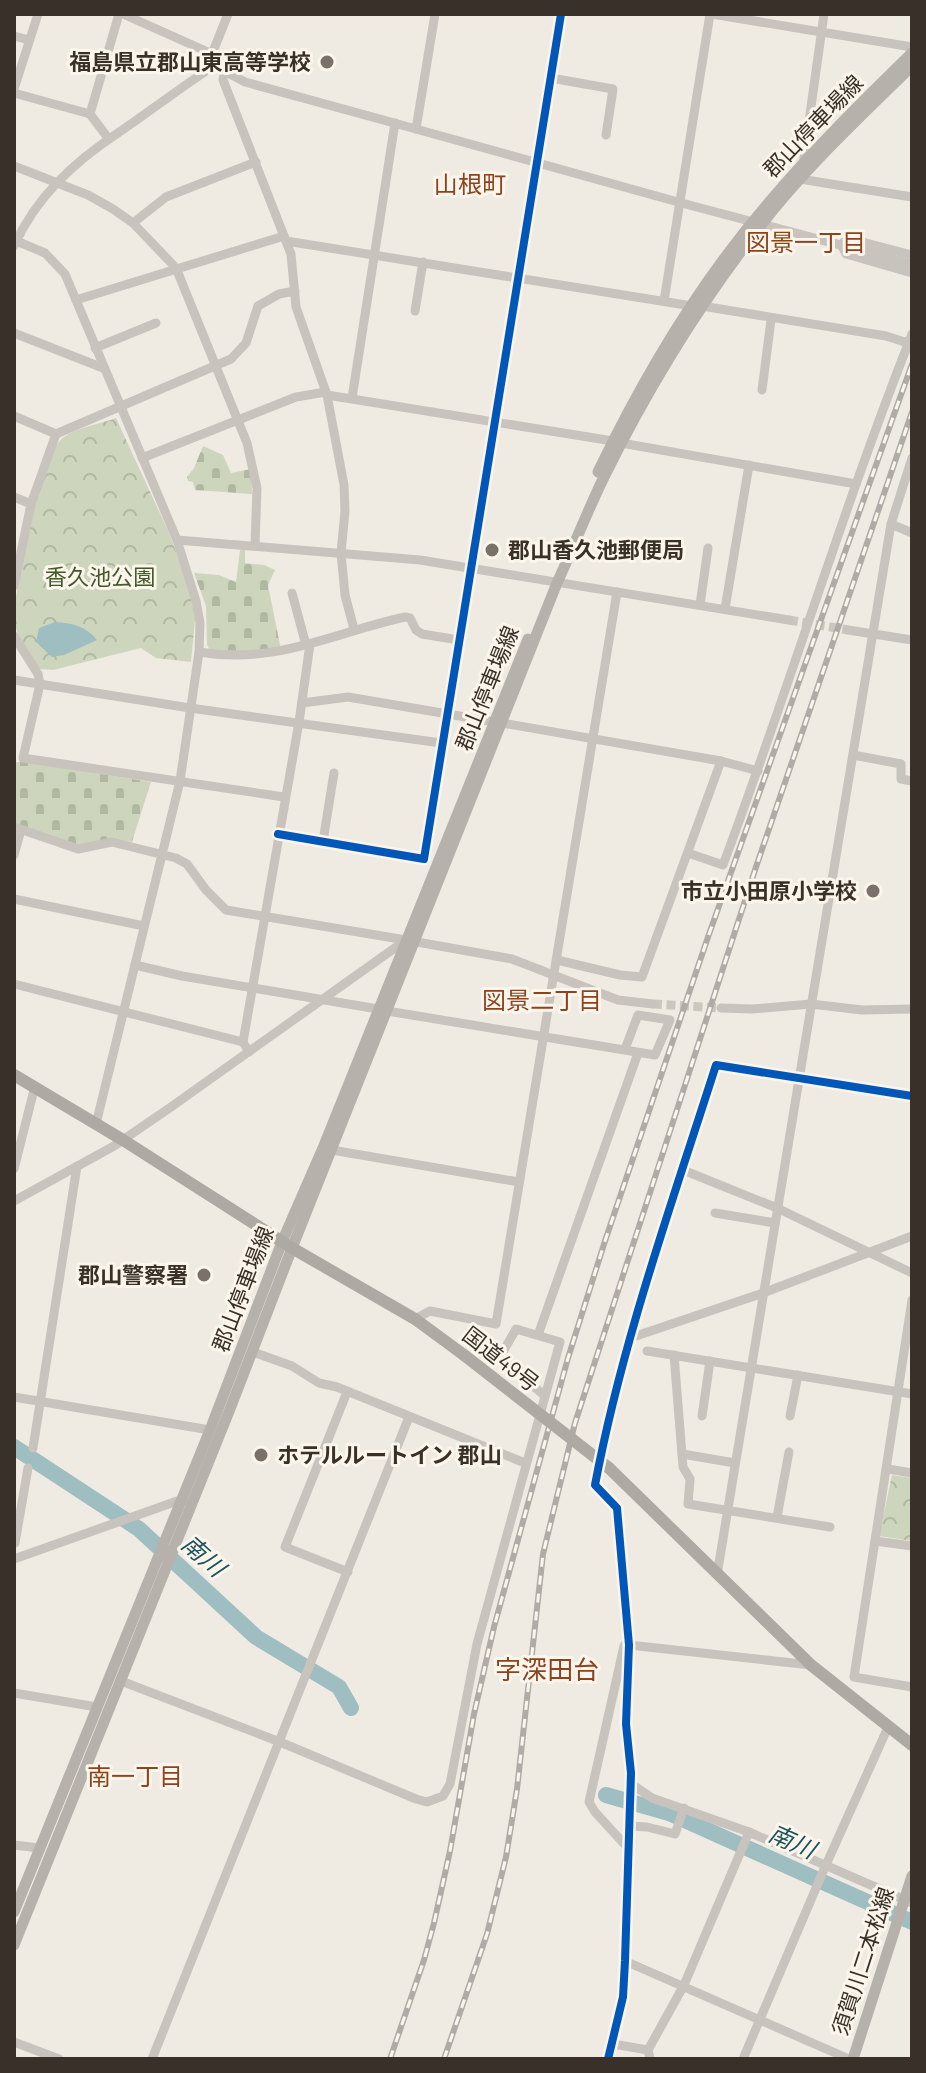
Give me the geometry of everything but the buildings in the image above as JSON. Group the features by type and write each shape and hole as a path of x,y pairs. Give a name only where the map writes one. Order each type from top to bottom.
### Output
{"highway":[{"name":"国道49号","path":"14,1075 123,1140 287,1245 415,1319 464,1355 609,1468 811,1665 912,1745"}],"main road":[{"name":"郡山停車場線","path":"121,1681 174,1549 210,1430 327,1150 554,582 617,442 667,343 757,223 803,164 912,50"},
{"name":"郡山停車場線","path":"757,223 827,148 912,66"},
{"name":"郡山停車場線","path":"97,1707 163,1542 186,1502 253,1352 287,1245"},
{"path":"14,1945 121,1681"},
{"path":"14,1912 97,1707"},
{"name":"須賀川二本松線","path":"851,2059 906,1902 912,1876"}],"street":[{"path":"38,14 14,91 90,114 108,138"},
{"path":"90,114 121,14 219,61 233,77 245,82 912,264"},
{"path":"228,14 219,61 223,80 291,254 296,307 327,394 344,485 341,553 345,595 354,629"},
{"path":"416,129 435,14"},
{"path":"278,834 424,859 561,14"},
{"path":"664,301 711,14 912,50"},
{"path":"803,164 824,14"},
{"path":"14,36 29,40"},
{"path":"96,1124 180,781 199,652 200,623 177,540 65,274 45,253 15,242 40,202 74,164 219,61"},
{"path":"551,78 613,89 606,135"},
{"path":"352,398 395,123"},
{"path":"133,223 166,197 256,162"},
{"path":"14,166 88,195 133,223 176,268 247,443 257,488 255,545"},
{"path":"800,179 912,197"},
{"path":"76,300 176,268 285,239 771,320 910,338 723,865 688,853"},
{"path":"842,246 845,240 851,239 912,255"},
{"path":"842,246 846,254 912,273"},
{"path":"415,311 423,262"},
{"path":"14,586 31,504 56,434 215,366 242,350 258,306 279,294 295,291"},
{"path":"762,390 771,320"},
{"path":"95,348 156,323"},
{"path":"14,333 103,368"},
{"path":"142,458 296,397 327,394 856,484"},
{"path":"14,416 56,434"},
{"path":"717,1575 891,524 912,458"},
{"path":"725,609 749,465"},
{"path":"901,489 912,491"},
{"path":"14,497 31,504"},
{"path":"891,524 912,533"},
{"path":"177,540 420,560 789,620"},
{"path":"700,605 708,548"},
{"path":"415,1319 430,1311 496,1324 617,592"},
{"path":"246,1047 284,797 302,703 308,645 292,593"},
{"path":"199,652 249,656 285,652 354,629 405,617 414,622 416,630 422,634 459,640"},
{"path":"848,630 912,640"},
{"path":"14,636 38,674 40,684 19,758 284,797"},
{"path":"14,680 441,743"},
{"path":"302,703 348,697 592,737 758,771"},
{"path":"853,755 901,764 901,779 912,781"},
{"path":"557,960 642,977 721,761"},
{"path":"323,841 334,773"},
{"path":"14,855 17,828 78,849 112,842 164,853 187,864 226,910 512,959 618,1000 653,1004"},
{"path":"14,899 144,926"},
{"path":"14,1201 123,1140 246,1047 410,941"},
{"path":"135,965 253,989 655,1055 670,1020 638,1015 625,1049"},
{"path":"14,984 246,1047"},
{"path":"721,1008 811,1004 862,1010 912,1009"},
{"path":"538,1335 638,1053"},
{"path":"608,2059 623,1997 625,1961 630,1783 626,1724 629,1643 617,1508 595,1485 630,1338 716,1065 912,1096"},
{"path":"14,1169 35,1086"},
{"path":"327,1150 519,1182"},
{"path":"33,1448 77,1166"},
{"path":"683,1170 777,1208 912,1273"},
{"path":"715,1213 775,1223"},
{"path":"630,1338 763,1293 912,1236"},
{"path":"912,1300 854,1677 912,1687"},
{"path":"121,1681 280,1742 416,1799 427,1802 443,1796 450,1784 477,1644 560,1342 516,1329 500,1357 545,1396"},
{"path":"647,1351 912,1394"},
{"path":"253,1352 292,1366 319,1383 525,1463"},
{"path":"674,1355 683,1467 690,1479 688,1504 830,1527"},
{"path":"702,1416 710,1361"},
{"path":"790,1416 798,1375"},
{"path":"347,1392 285,1547 348,1572"},
{"path":"14,1397 210,1430"},
{"path":"152,2059 409,1417"},
{"path":"777,1517 789,1452"},
{"path":"682,1454 735,1463"},
{"path":"28,1468 15,1543 33,1552"},
{"path":"888,1469 912,1473"},
{"path":"14,1559 186,1502"},
{"path":"875,1541 912,1546"},
{"path":"627,1847 595,1812 589,1797 624,1646 629,1643 811,1665"},
{"path":"14,1693 97,1707"},
{"path":"743,2059 889,1725"},
{"path":"630,1783 652,1798 748,1834 906,1902"},
{"path":"628,1826 675,1834 683,1811"},
{"path":"613,2044 649,2055 684,1985 748,1834"},
{"path":"14,1845 39,1848"},
{"path":"625,1961 851,2059"},
{"path":"14,2042 59,2059"}],"green space":[{"name":"香久池公園","path":"116,418 170,535 191,594 195,620 191,662 156,658 141,648 53,670 40,669 25,648 14,619 38,490 46,466 64,437"},
{"path":"203,446 223,455 231,473 251,469 252,494 195,490 193,482 188,481 187,477"},
{"path":"240,550 245,550 245,563 275,570 268,585 281,650 210,650 207,645 206,606 194,573 219,575 236,582"},
{"path":"22,761 151,782 132,842 115,839 79,845 14,824 14,763"},
{"path":"892,1475 912,1478 912,1541 879,1536"}],"water":[{"path":"55,622 78,626 97,640 52,657 36,642 39,628"}],"waterway":[{"name":"南川","path":"14,1447 139,1529 256,1637 339,1687 351,1708"},
{"name":"南川","path":"606,1795 669,1813 912,1922"}],"tunnel":[{"path":"789,620 848,630"},
{"path":"653,1004 721,1008"}],"railway":[{"path":"390,2059 434,1923 494,1627 568,1358 708,937 912,364"},
{"path":"444,2059 487,1934 506,1857 517,1789 543,1554 575,1423 756,867 912,412"}],"cycle path":[{"path":"278,834 424,859 561,14"},
{"path":"608,2059 623,1997 625,1961 631,1773 626,1724 629,1645 617,1508 595,1485 619,1378 665,1221 716,1065 912,1096"}],"place":[{"name":"福島県立郡山東高等学校","path":"327,62"},
{"name":"郡山香久池郵便局","path":"492,550"},
{"name":"市立小田原小学校","path":"873,891"},
{"name":"郡山警察署","path":"204,1275"},
{"name":"ホテルルートイン 郡山","path":"261,1455"}],"district":[{"name":"山根町","path":"470,185"},
{"name":"図景一丁目","path":"806,243"},
{"name":"図景二丁目","path":"542,1001"},
{"name":"字深田台","path":"547,1670"},
{"name":"南一丁目","path":"135,1777"}]}
